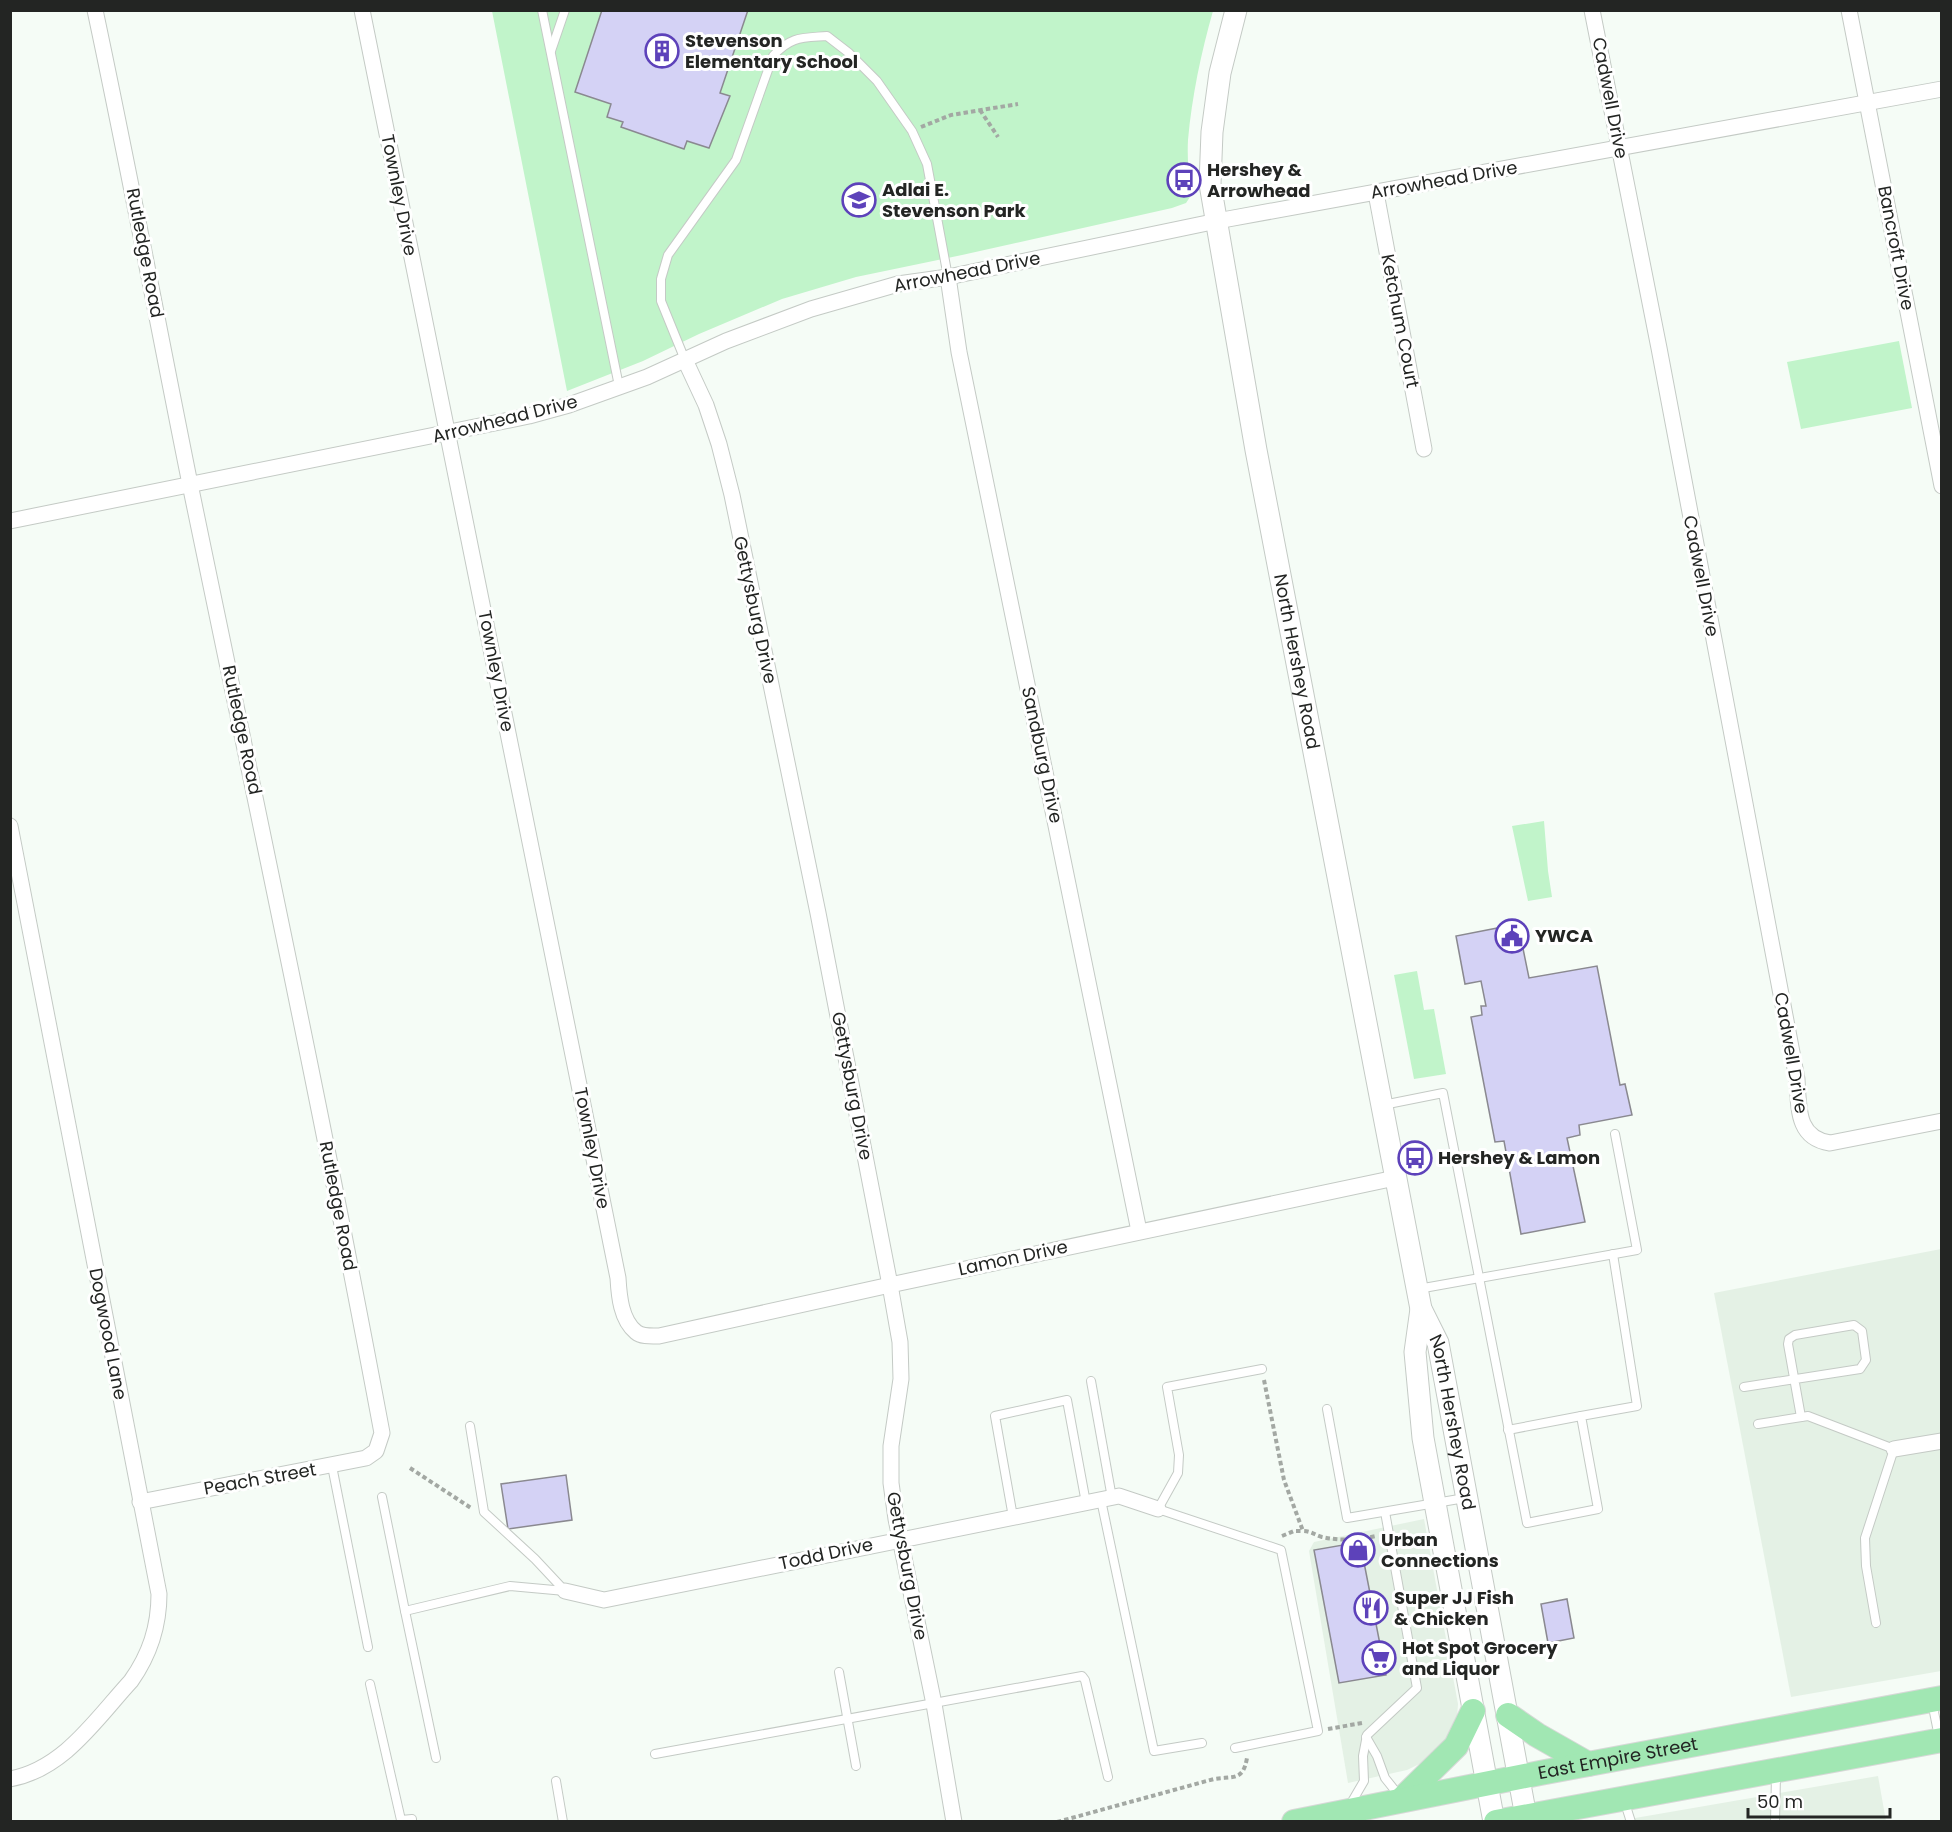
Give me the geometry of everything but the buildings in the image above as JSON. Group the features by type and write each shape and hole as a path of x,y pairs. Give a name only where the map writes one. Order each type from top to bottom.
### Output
{"main road":[{"name":"North Hershey Road","path":"1236,10 1220,73 1212,132 1210,184 1256,450 1395,1178 1419,1299 1438,1343 1527,1819"},
{"name":"North Hershey Road","path":"1419,1299 1415,1352 1423,1438 1486,1783 1495,1821"},
{"name":"East Empire Street","path":"1294,1821 1937,1699"},
{"path":"1402,1799 1455,1746 1473,1711"},
{"path":"1508,1715 1537,1735 1588,1764"},
{"path":"1495,1821 1628,1810 1776,1771 1941,1743"}],"street":[{"name":"Rutledge Road","path":"95,10 346,1244 382,1433 377,1449"},
{"name":"Townley Drive","path":"362,10 614,1255 621,1305 626,1319 634,1329"},
{"name":"Cadwell Drive","path":"1592,10 1797,1079 1800,1113 1804,1127 1813,1138 1820,1142 1830,1143 1941,1121"},
{"name":"Bancroft Drive","path":"1849,10 1941,486"},
{"name":"Arrowhead Drive","path":"10,521 529,416 569,405 620,386 686,360 726,341 811,309 898,284 948,277 1217,221 1941,89"},
{"name":"Ketchum Court","path":"1376,193 1424,449"},
{"name":"Sandburg Drive","path":"948,277 959,352 1139,1231"},
{"name":"Gettysburg Drive","path":"686,360 706,405 732,495 818,913 890,1285 900,1342 901,1370 891,1446 891,1483 954,1821"},
{"name":"Dogwood Lane","path":"10,826 159,1593 157,1625 147,1654 131,1681 64,1754 47,1767 28,1776 10,1779"},
{"name":"Lamon Drive","path":"634,1329 646,1336 659,1336 1139,1231 1395,1178"},
{"path":"1894,1449 1941,1441"},
{"name":"Peach Street","path":"140,1502 332,1466 366,1458 377,1449"},
{"name":"Todd Drive","path":"565,1591 604,1600 1119,1496 1158,1509"}],"lane":[{"path":"542,10 620,386"},
{"path":"551,52 565,10"},
{"path":"686,360 662,301 661,279 668,255 736,160 773,56 785,43 827,36 849,52 877,81 912,130 927,164 948,277"},
{"path":"1382,1106 1443,1093 1527,1523 1598,1509 1581,1416"},
{"path":"1419,1299 1478,1278 1637,1250 1615,1134"},
{"path":"1508,1430 1637,1406 1613,1254"},
{"path":"1744,1387 1794,1379 1860,1369 1866,1360 1862,1331 1854,1325 1795,1335 1789,1339 1788,1344 1794,1379 1801,1417"},
{"path":"1235,1748 1318,1731 1281,1550 1158,1509 1178,1473 1179,1455 1167,1388 1262,1369"},
{"path":"1091,1381 1100,1500"},
{"path":"1013,1517 994,1416 1067,1400 1100,1500 1155,1751 1202,1743"},
{"path":"1328,1409 1347,1518 1467,1498"},
{"path":"1758,1424 1808,1416 1894,1449 1865,1538 1866,1566 1876,1623"},
{"path":"470,1426 484,1512 535,1559 565,1591"},
{"path":"332,1466 368,1647"},
{"path":"382,1497 436,1758"},
{"path":"1347,1810 1364,1781 1363,1756 1366,1737 1418,1688 1385,1512"},
{"path":"405,1611 510,1586 565,1591"},
{"path":"839,1672 856,1766"},
{"path":"655,1754 1082,1677 1085,1680 1108,1777"},
{"path":"370,1684 401,1820 412,1818 412,1821"},
{"path":"1937,1699 1941,1743"},
{"path":"1366,1737 1377,1756 1385,1778 1402,1799"},
{"path":"1775,1821 1776,1771"},
{"path":"556,1781 563,1821"}],"path":[{"path":"912,130 951,115 1018,104"},
{"path":"981,111 999,137"},
{"path":"1262,1369 1284,1480 1303,1532"},
{"path":"410,1467 468,1507 484,1512"},
{"path":"1294,1531 1311,1532 1320,1537 1354,1541 1389,1534"},
{"path":"1318,1731 1385,1718"},
{"path":"1056,1821 1214,1779 1238,1776 1245,1771 1250,1745"}],"shaded area":[{"path":"1941,1249 1941,1671 1791,1697 1714,1293"},
{"path":"1424,1519 1458,1704 1457,1718 1440,1754 1407,1770 1348,1783 1309,1551 1314,1542"},
{"path":"1878,1776 1886,1821 1612,1822"}],"green space":[{"name":"Adlai E. Stevenson Park","path":"492,11 1213,11 1198,75 1188,140 1190,197 1186,203 1172,208 856,277 782,299 699,334 643,361 567,391"},
{"path":"1899,341 1912,408 1801,429 1787,362"},
{"path":"1544,821 1552,897 1528,901 1512,826"},
{"path":"1417,971 1424,1010 1434,1009 1446,1074 1414,1079 1394,975"}],"place":[{"name":"Stevenson Elementary School","path":"662,51"},
{"name":"Hershey & Arrowhead","path":"1184,180"},
{"name":"Adlai E. Stevenson Park","path":"859,200"},
{"name":"YWCA","path":"1512,936"},
{"name":"Hershey & Lamon","path":"1415,1158"},
{"name":"Urban Connections","path":"1358,1550"},
{"name":"Super JJ Fish & Chicken","path":"1371,1608"},
{"name":"Hot Spot Grocery and Liquor","path":"1379,1658"}]}
